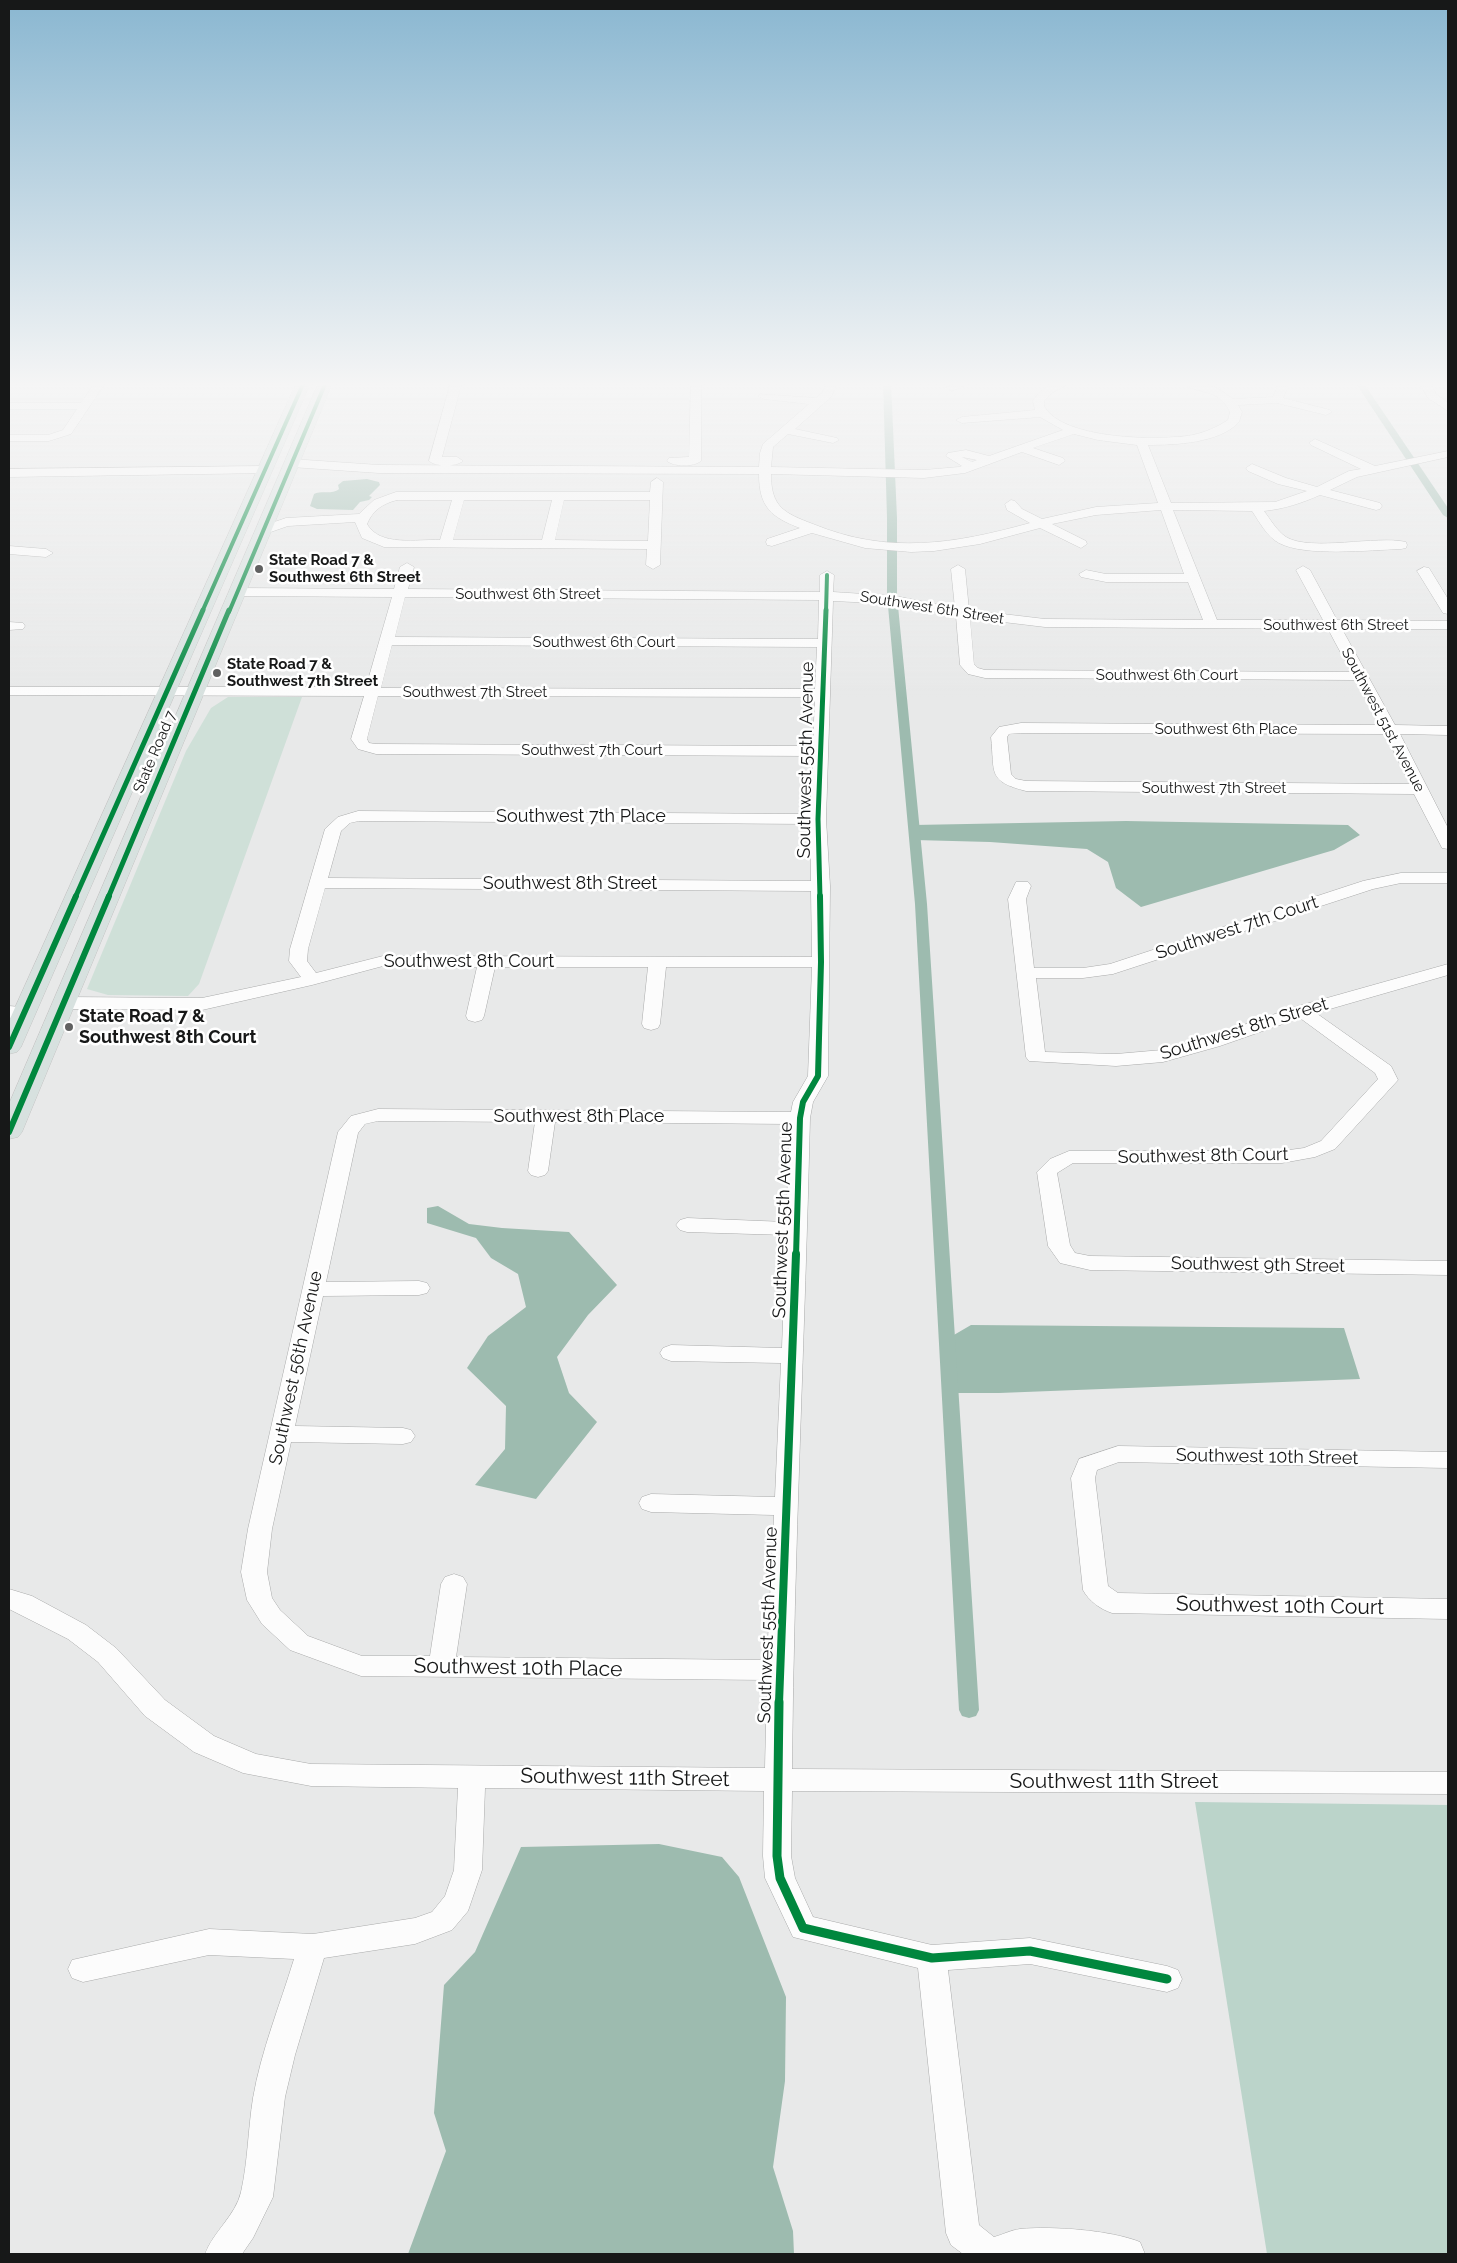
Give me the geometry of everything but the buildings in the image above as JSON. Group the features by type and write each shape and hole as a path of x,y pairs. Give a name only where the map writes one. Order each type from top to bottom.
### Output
{"main road":[{"name":"State Road 7","path":"9,1047 17,1012 43,968 258,488"},
{"name":"State Road 7","path":"9,1132 281,488"},
{"path":"219,576 224,588 236,592"},
{"path":"43,968 46,993 63,1003"},
{"path":"17,1012 36,1017 43,1024 48,1037"}],"street":[{"path":"653,565 657,488"},
{"path":"765,488 765,494 770,506 781,515 811,529 845,541 902,548 965,543 1098,510 1167,507 1255,508 1291,503 1323,488"},
{"path":"1159,488 1192,578 1212,624"},
{"path":"1308,488 1376,506"},
{"path":"654,545 409,544 379,541 367,535 361,524 365,512 376,503 396,496 656,496"},
{"path":"445,544 459,496"},
{"path":"548,544 559,496"},
{"path":"1011,504 1018,512 1081,544"},
{"path":"1255,508 1281,539 1290,543 1308,545 1401,545"},
{"path":"271,511 284,516 352,515 363,518"},
{"path":"262,531 286,522 363,518"},
{"path":"772,542 811,529"},
{"path":"9,550 46,553"},
{"path":"372,691 398,593 407,567"},
{"path":"958,569 961,613"},
{"name":"Southwest 51st Avenue","path":"1303,570 1390,730 1448,844"},
{"path":"1424,571 1448,610"},
{"path":"1086,574 1106,578 1192,578"},
{"name":"Southwest 55th Avenue","path":"779,1780 780,1670 793,1356 800,1118 803,1102 818,1076 821,886 818,819 826,575"},
{"name":"Southwest 6th Street","path":"236,592 825,596 894,600 961,613 1045,623 1448,625"},
{"name":"Southwest 6th Court","path":"961,613 967,665 973,671 986,674 1360,676"},
{"name":"Southwest 6th Court","path":"386,641 823,643"},
{"name":"Southwest 7th Street","path":"9,691 822,694"},
{"name":"Southwest 7th Court","path":"372,691 359,739 363,746 386,749 821,751"},
{"name":"Southwest 6th Place","path":"1010,782 1003,775 999,737 1004,730 1021,728 1448,730"},
{"name":"Southwest 7th Street","path":"1010,782 1026,786 1419,789"},
{"name":"Southwest 7th Place","path":"318,883 333,829 344,820 358,816 818,819"},
{"name":"Southwest 7th Court","path":"1025,973 1083,973 1113,968 1369,885 1401,878 1448,878"},
{"path":"312,980 298,962 299,949 318,883"},
{"name":"Southwest 8th Street","path":"318,883 821,886"},
{"path":"1022,886 1017,900 1025,973"},
{"name":"Southwest 8th Court","path":"63,1003 202,1004 312,980 383,961 820,962"},
{"path":"475,1016 487,961"},
{"path":"651,1024 657,963"},
{"name":"Southwest 8th Street","path":"1025,973 1036,1057 1116,1060 1163,1056 1213,1042 1302,1011 1448,969"},
{"name":"Southwest 8th Court","path":"1068,1258 1059,1246 1048,1172 1057,1162 1069,1157 1282,1157 1308,1153 1328,1145 1388,1080 1384,1070 1302,1011"},
{"name":"Southwest 8th Place","path":"358,1120 378,1115 800,1118"},
{"path":"538,1171 546,1117"},
{"name":"Southwest 56th Avenue","path":"271,1617 260,1600 254,1572 260,1529 348,1132 358,1120"},
{"path":"687,1225 797,1228"},
{"name":"Southwest 9th Street","path":"1068,1258 1090,1263 1448,1268"},
{"path":"313,1289 419,1288"},
{"path":"671,1353 793,1356"},
{"path":"282,1434 403,1436"},
{"name":"Southwest 10th Street","path":"1112,1603 1096,1590 1084,1478 1088,1465 1118,1454 1448,1460"},
{"path":"651,1503 787,1506"},
{"path":"440,1667 454,1584"},
{"name":"Southwest 11th Street","path":"9,1599 23,1604 77,1632 107,1655 155,1708 204,1744 253,1765 311,1775 779,1780 1448,1783"},
{"name":"Southwest 10th Court","path":"1112,1603 1448,1609"},
{"name":"Southwest 10th Place","path":"271,1617 299,1643 361,1666 780,1670"},
{"path":"82,1969 209,1942 313,1948 415,1931 442,1921 458,1902 468,1870 472,1776"},
{"path":"779,1780 777,1856 780,1878 803,1928 932,1958 1030,1951 1167,1979"},
{"path":"222,2254 241,2227 257,2196 269,2097 279,2055 313,1948"},
{"path":"932,1958 963,2233 988,2254"},
{"path":"993,2254 1018,2246 1054,2244 1128,2254"}],"shaded area":[{"path":"377,488 369,496 372,497 369,500 360,502 353,510 317,509 310,506 314,494 339,489"},
{"path":"228,697 302,697 199,984 188,996 108,995 87,989 186,751 211,708"},
{"path":"1126,821 1348,825 1360,835 1334,850 1141,907 1116,888 1108,862 1087,849 990,842 915,840 914,825"},
{"path":"438,1206 469,1224 569,1232 617,1285 588,1315 557,1357 569,1393 597,1422 536,1499 475,1485 505,1449 506,1406 467,1368 488,1336 526,1307 518,1274 491,1258 476,1238 427,1223 427,1208"},
{"path":"971,1325 1344,1328 1360,1379 999,1393 950,1393 947,1339"},
{"path":"1195,1802 1448,1805 1448,2254 1267,2254"},
{"path":"659,1844 722,1857 739,1877 786,1997 785,2081 773,2167 793,2231 794,2254 408,2254 446,2151 434,2113 444,1985 475,1952 521,1847"}],"waterway":[{"path":"891,488 892,595"},
{"path":"1430,488 1448,515"},
{"path":"893,606 921,904 969,1710"}],"cycle path":[{"path":"9,1047 257,488"},
{"path":"9,1132 281,488"},
{"path":"827,575 818,819 821,962 818,1076 803,1102 800,1118 793,1356 780,1670 777,1856 780,1878 803,1928 932,1958 1030,1951 1167,1979"}],"place":[{"name":"State Road 7 & Southwest 6th Street","path":"259,569"},
{"name":"State Road 7 & Southwest 7th Street","path":"217,673"},
{"name":"State Road 7 & Southwest 8th Court","path":"69,1027"}]}
